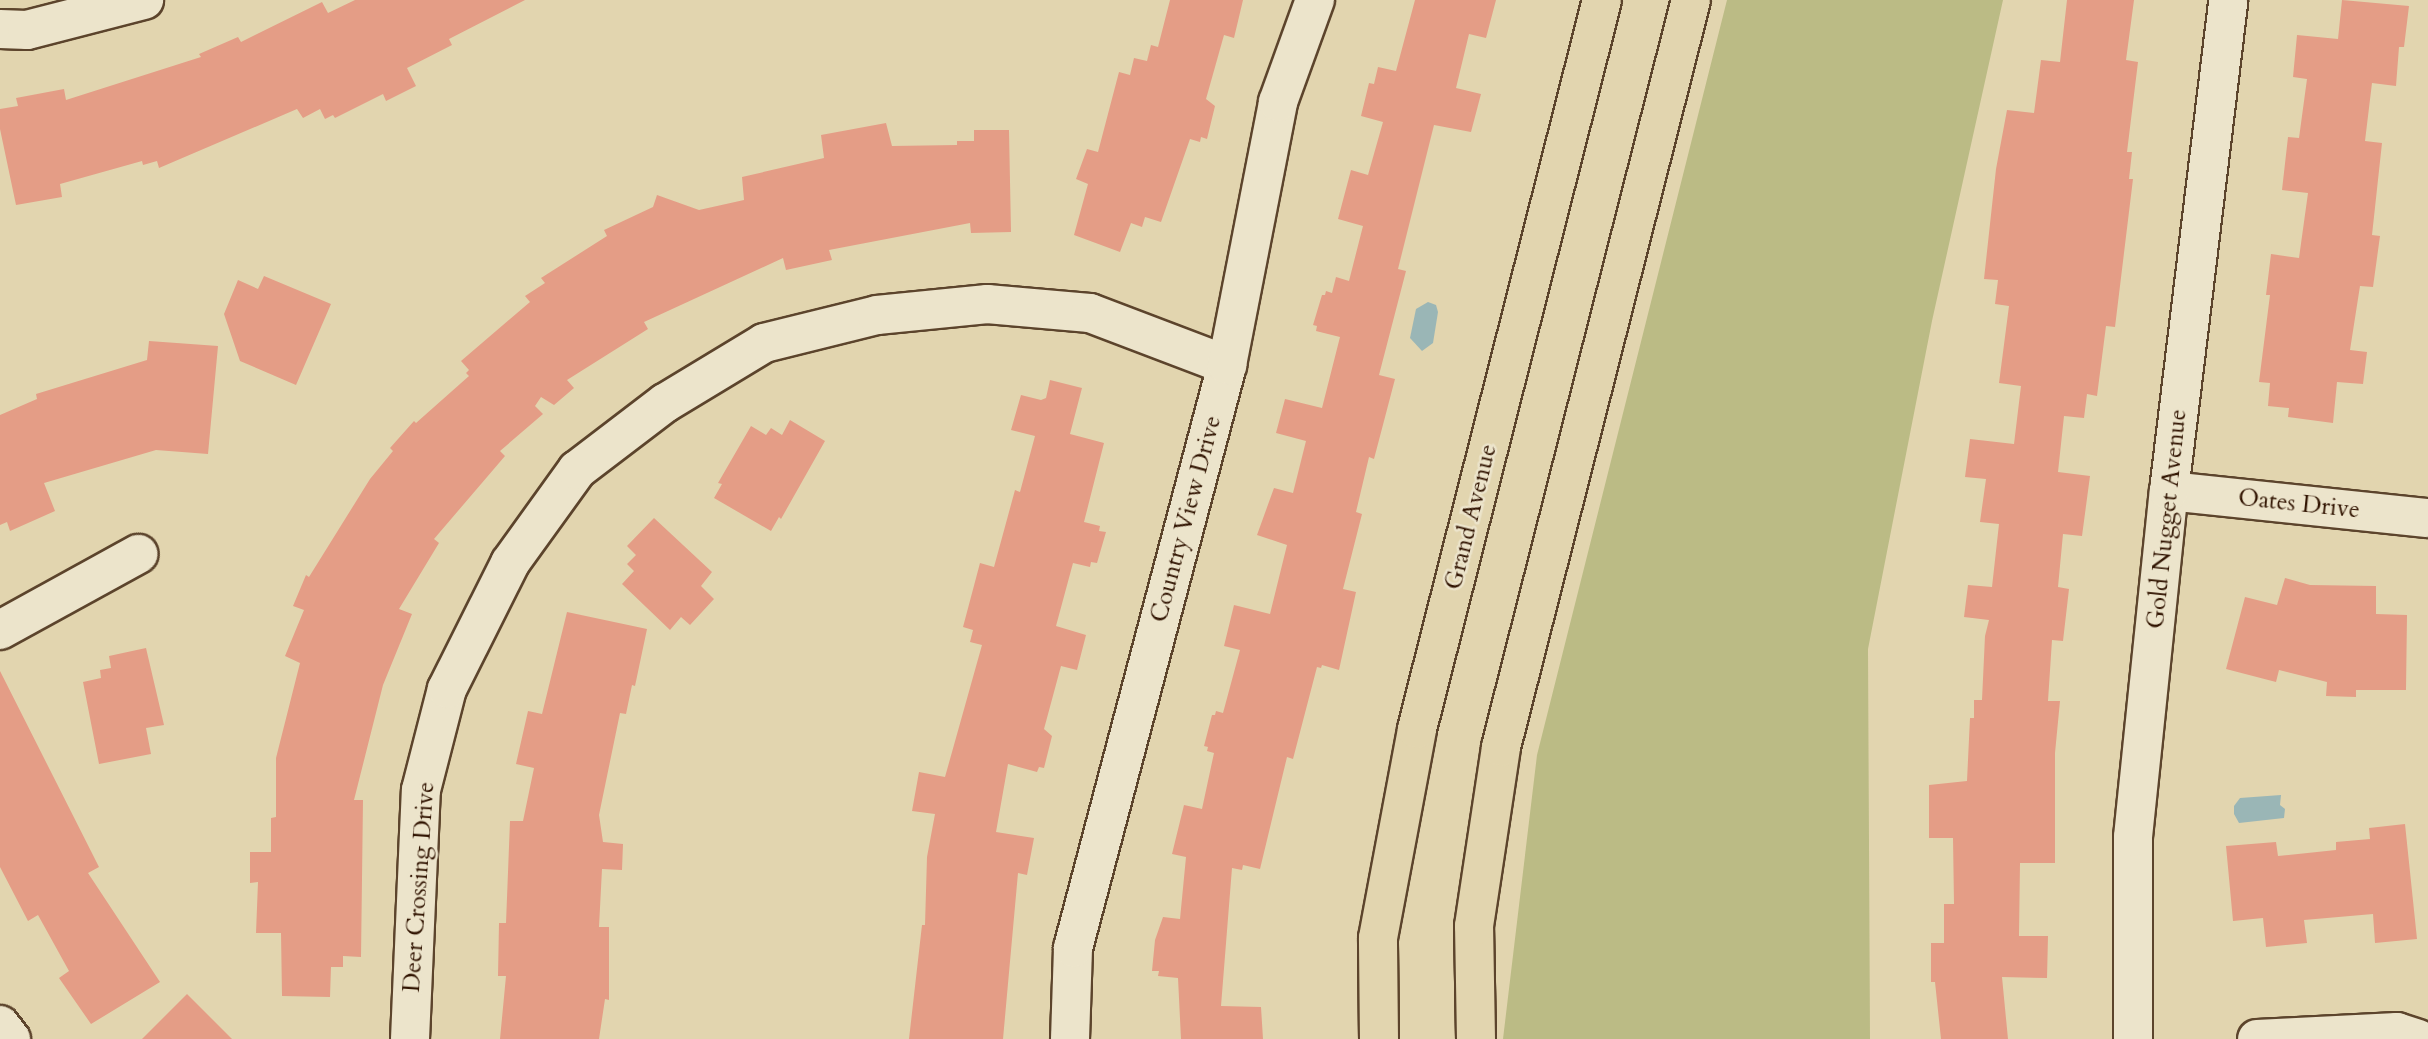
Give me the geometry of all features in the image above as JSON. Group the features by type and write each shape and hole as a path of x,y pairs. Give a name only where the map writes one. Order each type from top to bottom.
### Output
{"main road":[{"name":"Grand Avenue","path":"1379,1039 1378,939 1417,729 1602,0"},
{"path":"1476,1039 1474,926 1501,747 1691,0"}],"street":[{"path":"0,29 27,30 144,0"},
{"name":"Country View Drive","path":"1070,1039 1073,948 1227,365 1278,102 1315,0"},
{"name":"Gold Nugget Avenue","path":"2133,1039 2133,837 2169,491 2228,0"},
{"name":"Deer Crossing Drive","path":"410,1039 421,790 447,689 510,563 577,470 665,403 764,343 877,315 987,304 1090,313 1227,365"},
{"name":"Oates Drive","path":"2169,491 2428,518"},
{"path":"0,630 138,554"},
{"path":"0,1024 11,1039"},
{"path":"2257,1039 2397,1032 2418,1039"}],"green space":[{"path":"1727,0 2003,0 1932,321 1868,649 1870,1039 1503,1039 1537,755"}],"water":[{"path":"1428,302 1436,305 1438,312 1433,343 1422,351 1410,338 1416,309"},
{"path":"2281,795 2280,805 2285,809 2284,818 2239,823 2234,814 2234,806 2240,798"}],"building":[{"path":"355,0 525,0 449,39 452,45 407,68 416,86 386,101 383,94 335,118 333,115 325,119 320,109 303,118 297,109 159,168 157,161 143,165 142,161 60,184 62,197 16,205 0,129 0,109 18,106 16,98 64,89 66,100 201,57 199,54 238,37 241,42 322,2 328,13"},
{"path":"1170,0 1243,0 1234,38 1224,35 1206,99 1215,106 1207,139 1201,137 1200,142 1190,139 1161,222 1145,217 1142,227 1131,223 1120,252 1074,235 1088,184 1076,179 1087,149 1098,152 1119,72 1130,75 1134,58 1147,61 1151,45 1158,47"},
{"path":"1415,0 1496,0 1486,38 1469,34 1456,88 1481,94 1471,132 1434,125 1398,269 1406,271 1379,375 1395,379 1374,459 1369,457 1356,512 1362,514 1343,589 1356,592 1339,670 1322,665 1321,668 1317,667 1293,759 1287,757 1260,869 1243,865 1242,870 1232,868 1221,1006 1261,1007 1263,1039 1181,1039 1178,978 1158,976 1159,971 1152,971 1155,940 1163,917 1180,919 1186,857 1172,854 1184,805 1202,809 1214,753 1207,751 1208,747 1204,746 1212,715 1215,715 1216,711 1223,713 1240,650 1224,646 1234,605 1270,614 1287,545 1257,535 1274,488 1293,493 1306,441 1276,433 1285,399 1322,408 1340,337 1316,331 1317,326 1313,325 1322,295 1325,295 1326,291 1332,293 1336,277 1349,281 1363,226 1338,219 1351,170 1368,175 1383,122 1361,116 1369,83 1374,84 1378,67 1396,71"},
{"path":"2067,0 2134,0 2126,60 2138,62 2127,152 2132,152 2129,179 2133,179 2115,327 2106,326 2097,396 2087,394 2084,418 2064,416 2058,472 2090,476 2082,536 2063,534 2058,587 2069,589 2063,641 2052,640 2048,701 2060,701 2055,753 2055,863 2020,863 2019,936 2048,936 2047,978 2002,977 2008,1039 1941,1039 1935,982 1931,982 1931,943 1944,943 1944,904 1954,904 1953,838 1929,838 1929,785 1967,781 1970,718 1974,718 1974,700 1982,700 1985,636 1989,620 1964,617 1968,585 1992,587 1999,524 1980,522 1986,479 1965,477 1970,439 2014,444 2021,386 1999,383 2009,306 1995,304 1998,280 1984,279 1996,169 2007,110 2034,113 2041,60 2060,62"},
{"path":"2342,0 2409,6 2404,47 2399,47 2396,86 2372,83 2365,141 2382,143 2372,235 2380,236 2373,287 2360,286 2350,350 2367,352 2363,384 2337,382 2333,423 2288,417 2289,408 2268,406 2270,383 2259,382 2270,295 2266,295 2271,254 2299,258 2308,193 2282,190 2288,137 2299,138 2307,79 2293,77 2297,35 2338,39"},
{"path":"886,123 892,146 957,145 957,141 974,141 974,130 1009,130 1011,232 971,233 970,223 829,250 832,260 786,270 783,258 644,322 648,329 567,380 574,388 554,405 541,397 535,406 543,414 500,451 505,456 434,539 439,543 399,609 412,614 383,685 354,800 363,800 361,957 343,956 343,967 331,967 330,997 282,996 281,933 256,933 258,882 250,883 250,852 271,852 271,818 276,817 276,758 300,663 285,656 304,610 293,606 306,575 309,577 370,479 393,451 390,448 414,421 416,423 469,376 466,373 469,370 461,361 530,302 525,296 545,283 541,278 607,236 604,230 653,207 657,195 699,210 744,200 742,177 824,158 821,135"},
{"path":"264,276 331,304 296,385 240,361 224,314 238,280 258,289"},
{"path":"149,341 218,346 208,454 156,450 44,483 55,511 10,531 7,522 0,525 0,415 37,399 36,394 147,360"},
{"path":"1050,380 1082,388 1070,434 1104,443 1084,522 1100,526 1099,531 1106,532 1097,563 1091,562 1090,567 1073,563 1056,626 1086,635 1077,670 1061,666 1044,729 1052,736 1044,768 1039,767 1037,772 1008,764 996,832 1034,838 1027,875 1018,873 1003,1039 909,1039 922,925 925,925 927,857 935,814 912,811 919,772 945,777 982,645 970,642 973,630 963,627 980,563 994,567 1015,490 1020,492 1035,436 1011,430 1021,395 1041,400 1046,398"},
{"path":"790,420 825,441 781,519 779,517 771,531 714,498 722,484 718,483 751,426 766,435 771,428 782,435"},
{"path":"654,518 712,572 701,586 714,599 690,625 681,617 670,630 622,584 634,571 627,564 636,555 627,546"},
{"path":"2285,578 2310,585 2376,586 2376,614 2407,615 2406,690 2356,690 2356,697 2326,696 2327,682 2279,670 2276,682 2226,669 2245,597 2277,605"},
{"path":"567,612 647,629 626,714 620,713 599,815 603,842 623,844 622,870 602,869 599,927 609,927 609,1000 605,999 599,1039 500,1039 506,976 498,976 499,923 506,923 510,821 523,821 534,768 516,764 528,711 542,714"},
{"path":"146,648 164,725 146,728 151,754 99,764 83,682 101,678 100,670 111,668 109,656"},
{"path":"0,671 99,867 88,873 160,982 91,1024 59,978 69,971 38,915 28,921 0,867"},
{"path":"2405,824 2417,939 2375,943 2373,914 2304,920 2307,943 2266,947 2263,918 2233,921 2226,846 2276,842 2278,856 2336,850 2336,842 2370,839 2369,828"},
{"path":"187,994 232,1039 142,1039"}]}
